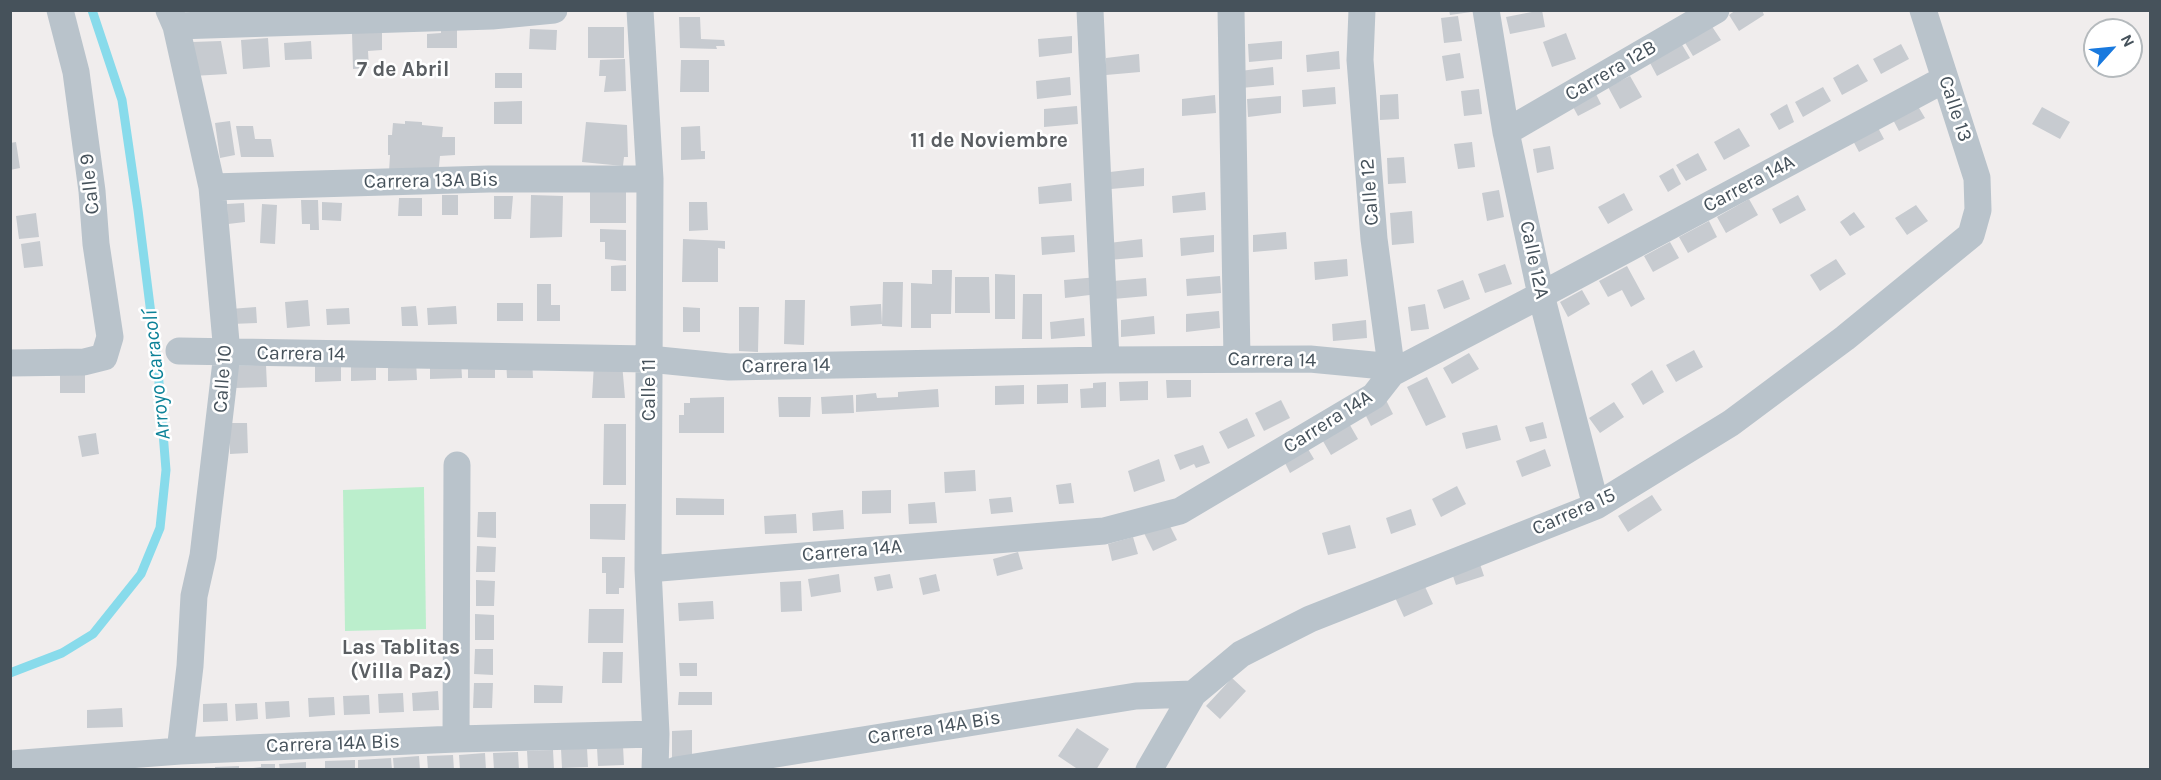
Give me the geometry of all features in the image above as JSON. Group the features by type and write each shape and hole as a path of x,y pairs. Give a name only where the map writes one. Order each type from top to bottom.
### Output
{"street":[{"name":"Calle 9","path":"10,363 84,362 104,357 110,337 96,244 92,191 76,72 60,10"},
{"path":"172,18 492,16 554,10"},
{"name":"Calle 11","path":"640,10 650,179 648,569 656,734 655,770"},
{"path":"1090,10 1106,360"},
{"path":"1231,10 1237,359"},
{"name":"Calle 12","path":"1362,10 1360,60 1374,238 1392,372"},
{"name":"Calle 12A","path":"1486,10 1506,132 1541,296 1596,506"},
{"name":"Carrera 12B","path":"1506,132 1716,10"},
{"name":"Calle 13","path":"1923,10 1977,178 1978,210"},
{"name":"Calle 10","path":"172,18 212,188 227,353 207,525 194,596 190,666 180,751"},
{"name":"Carrera 14A","path":"648,569 1104,531 1179,511 1374,396 1392,372 1541,296 1945,79"},
{"name":"Carrera 13A Bis","path":"212,188 489,179 650,179"},
{"name":"Carrera 15","path":"1149,770 1193,694 1241,654 1310,619 1596,506 1731,423 1845,338 1971,235 1978,210"},
{"name":"Carrera 14","path":"179,351 650,359 729,367 1106,360 1310,359 1373,365 1392,372"},
{"path":"456,739 457,465"},
{"name":"Carrera 14A Bis","path":"676,770 1136,696 1193,694"},
{"name":"Carrera 14A Bis","path":"10,764 180,751 456,739 656,734"}],"green space":[{"path":"424,487 426,629 345,631 343,490"}],"building":[{"path":"1449,10 1471,10 1471,12 1450,15"},
{"path":"1542,10 1545,27 1510,34 1506,17"},
{"path":"1736,10 1762,10 1764,15 1739,31 1729,15"},
{"path":"1458,16 1462,41 1444,43 1441,18"},
{"path":"679,17 700,17 701,39 724,40 725,46 716,46 717,49 680,48"},
{"path":"1711,25 1721,40 1693,56 1684,41"},
{"path":"588,27 624,27 624,58 588,58"},
{"path":"457,28 457,48 427,48 427,34 441,33 441,29"},
{"path":"530,29 557,30 556,50 529,49"},
{"path":"382,32 382,50 368,51 369,68 353,69 352,33"},
{"path":"1566,33 1576,59 1552,67 1543,42"},
{"path":"1072,36 1072,53 1039,57 1038,39"},
{"path":"268,38 270,67 243,69 241,40"},
{"path":"221,41 227,74 193,76 192,42"},
{"path":"311,41 312,59 285,60 284,43"},
{"path":"1282,41 1282,59 1249,62 1248,44"},
{"path":"1681,43 1690,58 1657,76 1649,61"},
{"path":"1901,44 1909,59 1881,74 1873,59"},
{"path":"1339,51 1340,69 1307,72 1306,55"},
{"path":"1460,53 1464,78 1446,81 1442,56"},
{"path":"1139,54 1140,72 1106,75 1106,58"},
{"path":"625,59 626,91 604,92 606,76 599,76 600,60"},
{"path":"681,60 709,60 709,92 680,92"},
{"path":"1858,64 1868,81 1842,95 1833,78"},
{"path":"1273,67 1274,85 1241,88 1240,71"},
{"path":"495,73 522,73 522,88 495,88"},
{"path":"1630,76 1642,97 1620,109 1608,87"},
{"path":"1070,77 1071,95 1037,99 1036,81"},
{"path":"1335,87 1336,104 1303,107 1302,90"},
{"path":"1823,87 1831,101 1803,117 1795,102"},
{"path":"1479,89 1482,114 1464,116 1461,91"},
{"path":"1595,92 1601,104 1578,116 1572,105"},
{"path":"1398,94 1399,119 1380,120 1380,95"},
{"path":"1215,95 1216,113 1182,116 1182,99"},
{"path":"1281,96 1281,113 1248,117 1247,99"},
{"path":"522,101 522,124 494,124 494,102"},
{"path":"1916,103 1925,118 1899,131 1891,116"},
{"path":"1787,104 1794,122 1779,130 1770,114"},
{"path":"1077,106 1078,124 1044,127 1044,109"},
{"path":"2042,107 2070,122 2060,139 2032,124"},
{"path":"230,121 235,155 220,158 215,123"},
{"path":"405,121 443,127 442,137 455,137 455,155 440,156 438,176 389,172 388,135 392,135 393,123 405,124"},
{"path":"586,122 627,125 628,157 624,157 623,166 582,162"},
{"path":"1876,124 1884,139 1859,152 1851,137"},
{"path":"236,126 253,126 255,139 271,139 274,157 241,157"},
{"path":"700,126 701,151 705,151 705,159 681,160 681,127"},
{"path":"1739,128 1750,146 1724,160 1714,142"},
{"path":"16,142 20,168 10,170 10,143"},
{"path":"1472,142 1475,167 1458,169 1454,144"},
{"path":"1550,146 1554,169 1537,173 1533,149"},
{"path":"1698,153 1707,170 1686,181 1676,165"},
{"path":"1404,157 1406,183 1388,184 1387,158"},
{"path":"1144,168 1144,186 1111,189 1110,172"},
{"path":"1673,168 1681,184 1668,192 1659,176"},
{"path":"1071,183 1072,201 1039,204 1038,187"},
{"path":"1499,190 1504,217 1487,221 1482,193"},
{"path":"590,192 626,192 626,223 590,223"},
{"path":"1205,192 1206,210 1173,213 1172,196"},
{"path":"1624,193 1633,210 1608,224 1598,207"},
{"path":"442,195 458,195 458,215 442,215"},
{"path":"531,195 563,196 562,237 530,238"},
{"path":"1798,195 1806,210 1780,224 1772,209"},
{"path":"494,196 513,196 511,219 494,219"},
{"path":"399,198 422,198 422,216 398,216"},
{"path":"1749,199 1758,215 1726,233 1717,217"},
{"path":"301,200 318,200 319,230 310,230 310,224 302,224"},
{"path":"322,202 342,203 341,221 322,220"},
{"path":"689,202 707,202 708,230 689,231"},
{"path":"244,203 245,222 228,224 227,204"},
{"path":"262,204 277,205 275,244 260,243"},
{"path":"1916,205 1928,221 1907,235 1895,218"},
{"path":"1412,211 1414,243 1392,245 1390,213"},
{"path":"1854,212 1865,227 1850,236 1840,222"},
{"path":"36,213 39,237 19,239 16,216"},
{"path":"1709,221 1717,237 1688,253 1679,237"},
{"path":"600,229 626,230 626,261 605,259 605,242 600,242"},
{"path":"1286,232 1287,249 1253,252 1253,235"},
{"path":"1074,235 1075,252 1042,255 1041,237"},
{"path":"1214,235 1214,252 1181,256 1180,238"},
{"path":"683,239 725,241 725,249 718,248 718,282 682,282"},
{"path":"1142,239 1143,257 1109,260 1109,243"},
{"path":"40,241 43,266 24,268 21,244"},
{"path":"1670,242 1679,258 1653,272 1644,256"},
{"path":"1347,259 1348,276 1315,280 1314,262"},
{"path":"1836,259 1846,274 1820,291 1810,275"},
{"path":"1505,264 1512,284 1485,293 1478,274"},
{"path":"626,265 626,291 611,291 611,266"},
{"path":"1627,266 1645,299 1631,307 1622,290 1608,297 1599,281"},
{"path":"932,270 952,270 951,314 931,314 931,328 911,328 911,283 932,284"},
{"path":"995,274 1015,275 1015,319 995,319"},
{"path":"1220,276 1221,293 1187,296 1186,279"},
{"path":"955,277 989,277 990,313 955,313"},
{"path":"1098,277 1098,294 1065,298 1064,280"},
{"path":"1146,278 1147,296 1113,299 1113,281"},
{"path":"1463,280 1470,299 1444,309 1437,290"},
{"path":"883,282 903,282 902,327 882,326"},
{"path":"537,284 551,284 551,305 560,305 560,321 537,321"},
{"path":"1582,290 1590,304 1568,317 1560,302"},
{"path":"1023,294 1042,294 1042,339 1022,339"},
{"path":"308,300 310,326 287,328 285,302"},
{"path":"785,300 805,300 804,345 784,344"},
{"path":"497,303 523,303 523,321 497,321"},
{"path":"881,304 882,324 851,326 850,306"},
{"path":"1425,304 1429,329 1411,331 1408,307"},
{"path":"416,306 418,326 402,326 401,307"},
{"path":"456,306 457,324 428,325 427,308"},
{"path":"256,307 257,323 231,324 230,309"},
{"path":"683,307 700,308 700,332 683,332"},
{"path":"739,307 759,307 758,352 739,351"},
{"path":"349,308 350,324 327,325 326,309"},
{"path":"1219,311 1220,328 1186,332 1186,314"},
{"path":"1154,316 1155,334 1121,337 1121,320"},
{"path":"1084,318 1085,336 1051,339 1050,322"},
{"path":"1366,320 1367,338 1333,341 1332,324"},
{"path":"1694,350 1703,367 1676,382 1666,365"},
{"path":"1469,353 1479,369 1452,384 1443,368"},
{"path":"532,358 533,378 507,378 506,359"},
{"path":"495,359 495,378 468,378 468,360"},
{"path":"461,360 462,378 430,379 430,361"},
{"path":"416,361 417,380 388,381 388,362"},
{"path":"376,362 376,380 351,381 351,363"},
{"path":"341,363 341,381 315,382 315,364"},
{"path":"622,363 625,398 592,398 594,364"},
{"path":"266,365 267,387 235,388 235,366"},
{"path":"1652,370 1664,392 1643,405 1631,384"},
{"path":"60,373 85,373 85,393 60,393"},
{"path":"1427,377 1446,417 1426,426 1407,387"},
{"path":"1166,380 1191,380 1191,397 1167,398"},
{"path":"1148,381 1148,400 1120,401 1119,382"},
{"path":"1106,382 1106,407 1081,408 1080,389 1093,388 1093,383"},
{"path":"1068,384 1068,403 1037,404 1037,385"},
{"path":"1024,385 1024,404 995,405 995,386"},
{"path":"938,389 939,407 856,412 856,395 876,393 877,398 898,397 898,392"},
{"path":"853,395 854,413 822,414 821,397"},
{"path":"724,397 724,433 679,433 679,415 684,415 684,403 690,403 690,398"},
{"path":"778,397 811,397 810,417 779,417"},
{"path":"1385,398 1393,414 1371,426 1363,410"},
{"path":"1281,400 1290,418 1264,431 1255,413"},
{"path":"1614,402 1624,417 1600,433 1589,418"},
{"path":"1247,418 1255,436 1228,449 1219,432"},
{"path":"1347,420 1358,439 1331,455 1320,436"},
{"path":"1543,422 1547,438 1530,442 1525,427"},
{"path":"229,423 247,423 248,453 230,454"},
{"path":"604,424 626,424 626,485 603,485"},
{"path":"1497,425 1501,440 1466,449 1462,433"},
{"path":"96,433 99,454 82,457 78,436"},
{"path":"1305,444 1314,459 1290,473 1282,457"},
{"path":"1203,445 1210,463 1196,468 1194,464 1180,470 1174,455"},
{"path":"1545,449 1551,466 1522,477 1516,461"},
{"path":"1159,459 1165,481 1134,492 1128,471"},
{"path":"975,470 976,491 945,493 944,472"},
{"path":"1071,483 1074,503 1059,504 1056,485"},
{"path":"1457,486 1466,504 1441,517 1432,499"},
{"path":"891,490 891,513 862,514 862,491"},
{"path":"1652,495 1662,510 1628,532 1618,516"},
{"path":"1011,497 1013,512 991,514 989,499"},
{"path":"676,498 724,499 724,515 676,515"},
{"path":"935,502 937,523 909,524 908,504"},
{"path":"590,504 626,504 625,540 590,539"},
{"path":"1411,509 1416,525 1391,534 1386,518"},
{"path":"843,510 844,529 813,531 812,513"},
{"path":"478,512 496,512 496,538 477,537"},
{"path":"796,514 797,533 765,534 764,516"},
{"path":"1168,522 1177,540 1153,551 1144,533"},
{"path":"1350,525 1356,548 1328,555 1322,533"},
{"path":"1133,537 1138,554 1112,561 1108,544"},
{"path":"477,546 496,547 495,572 476,572"},
{"path":"1018,552 1023,569 997,576 993,559"},
{"path":"602,557 625,557 624,588 619,588 619,594 606,594 606,573 602,573"},
{"path":"1478,558 1484,576 1456,585 1450,567"},
{"path":"839,574 841,592 811,597 808,579"},
{"path":"890,574 893,588 877,591 874,577"},
{"path":"936,574 940,591 923,595 919,578"},
{"path":"1421,578 1433,604 1404,617 1392,591"},
{"path":"476,580 495,581 494,606 476,606"},
{"path":"801,581 802,611 781,612 780,582"},
{"path":"713,601 714,619 679,621 678,603"},
{"path":"589,609 624,609 623,643 588,643"},
{"path":"475,614 494,615 494,640 475,640"},
{"path":"475,649 493,649 493,675 474,674"},
{"path":"603,652 623,652 622,683 602,683"},
{"path":"679,663 697,663 697,676 680,676"},
{"path":"1232,678 1246,691 1220,719 1206,706"},
{"path":"474,683 493,683 492,708 473,708"},
{"path":"534,685 563,686 562,703 534,703"},
{"path":"438,691 439,710 413,711 412,693"},
{"path":"679,692 712,692 712,705 678,705"},
{"path":"403,693 404,712 379,713 378,694"},
{"path":"369,695 370,714 344,715 343,696"},
{"path":"334,697 335,715 309,717 308,698"},
{"path":"289,701 290,717 266,719 265,702"},
{"path":"227,703 228,721 203,722 203,704"},
{"path":"257,703 258,719 236,721 235,704"},
{"path":"122,708 123,727 87,728 87,710"},
{"path":"1077,728 1109,749 1096,770 1079,770 1058,756"},
{"path":"692,730 692,763 672,764 672,731"},
{"path":"623,746 624,765 598,766 597,748"},
{"path":"587,748 588,767 562,768 561,749"},
{"path":"553,750 554,769 528,770 527,751"},
{"path":"518,752 519,770 494,770 493,753"},
{"path":"485,753 486,770 460,770 459,755"},
{"path":"453,755 454,770 428,770 427,756"},
{"path":"419,756 420,770 394,770 393,758"},
{"path":"391,758 392,770 358,770 358,760"},
{"path":"355,760 355,770 325,770 325,761"},
{"path":"306,762 306,770 280,770 279,764"},
{"path":"261,764 275,764 275,770 253,770 253,768 261,767"},
{"path":"239,766 239,770 215,770 215,767"}],"waterway":[{"name":"Arroyo Caracolí","path":"10,673 62,653 93,634 141,574 160,528 166,470 158,370 138,210 122,100 92,10"}],"district":[{"name":"7 de Abril","path":"403,70"},
{"name":"11 de Noviembre","path":"989,141"},
{"name":"Las Tablitas (Villa Paz)","path":"401,660"}]}
